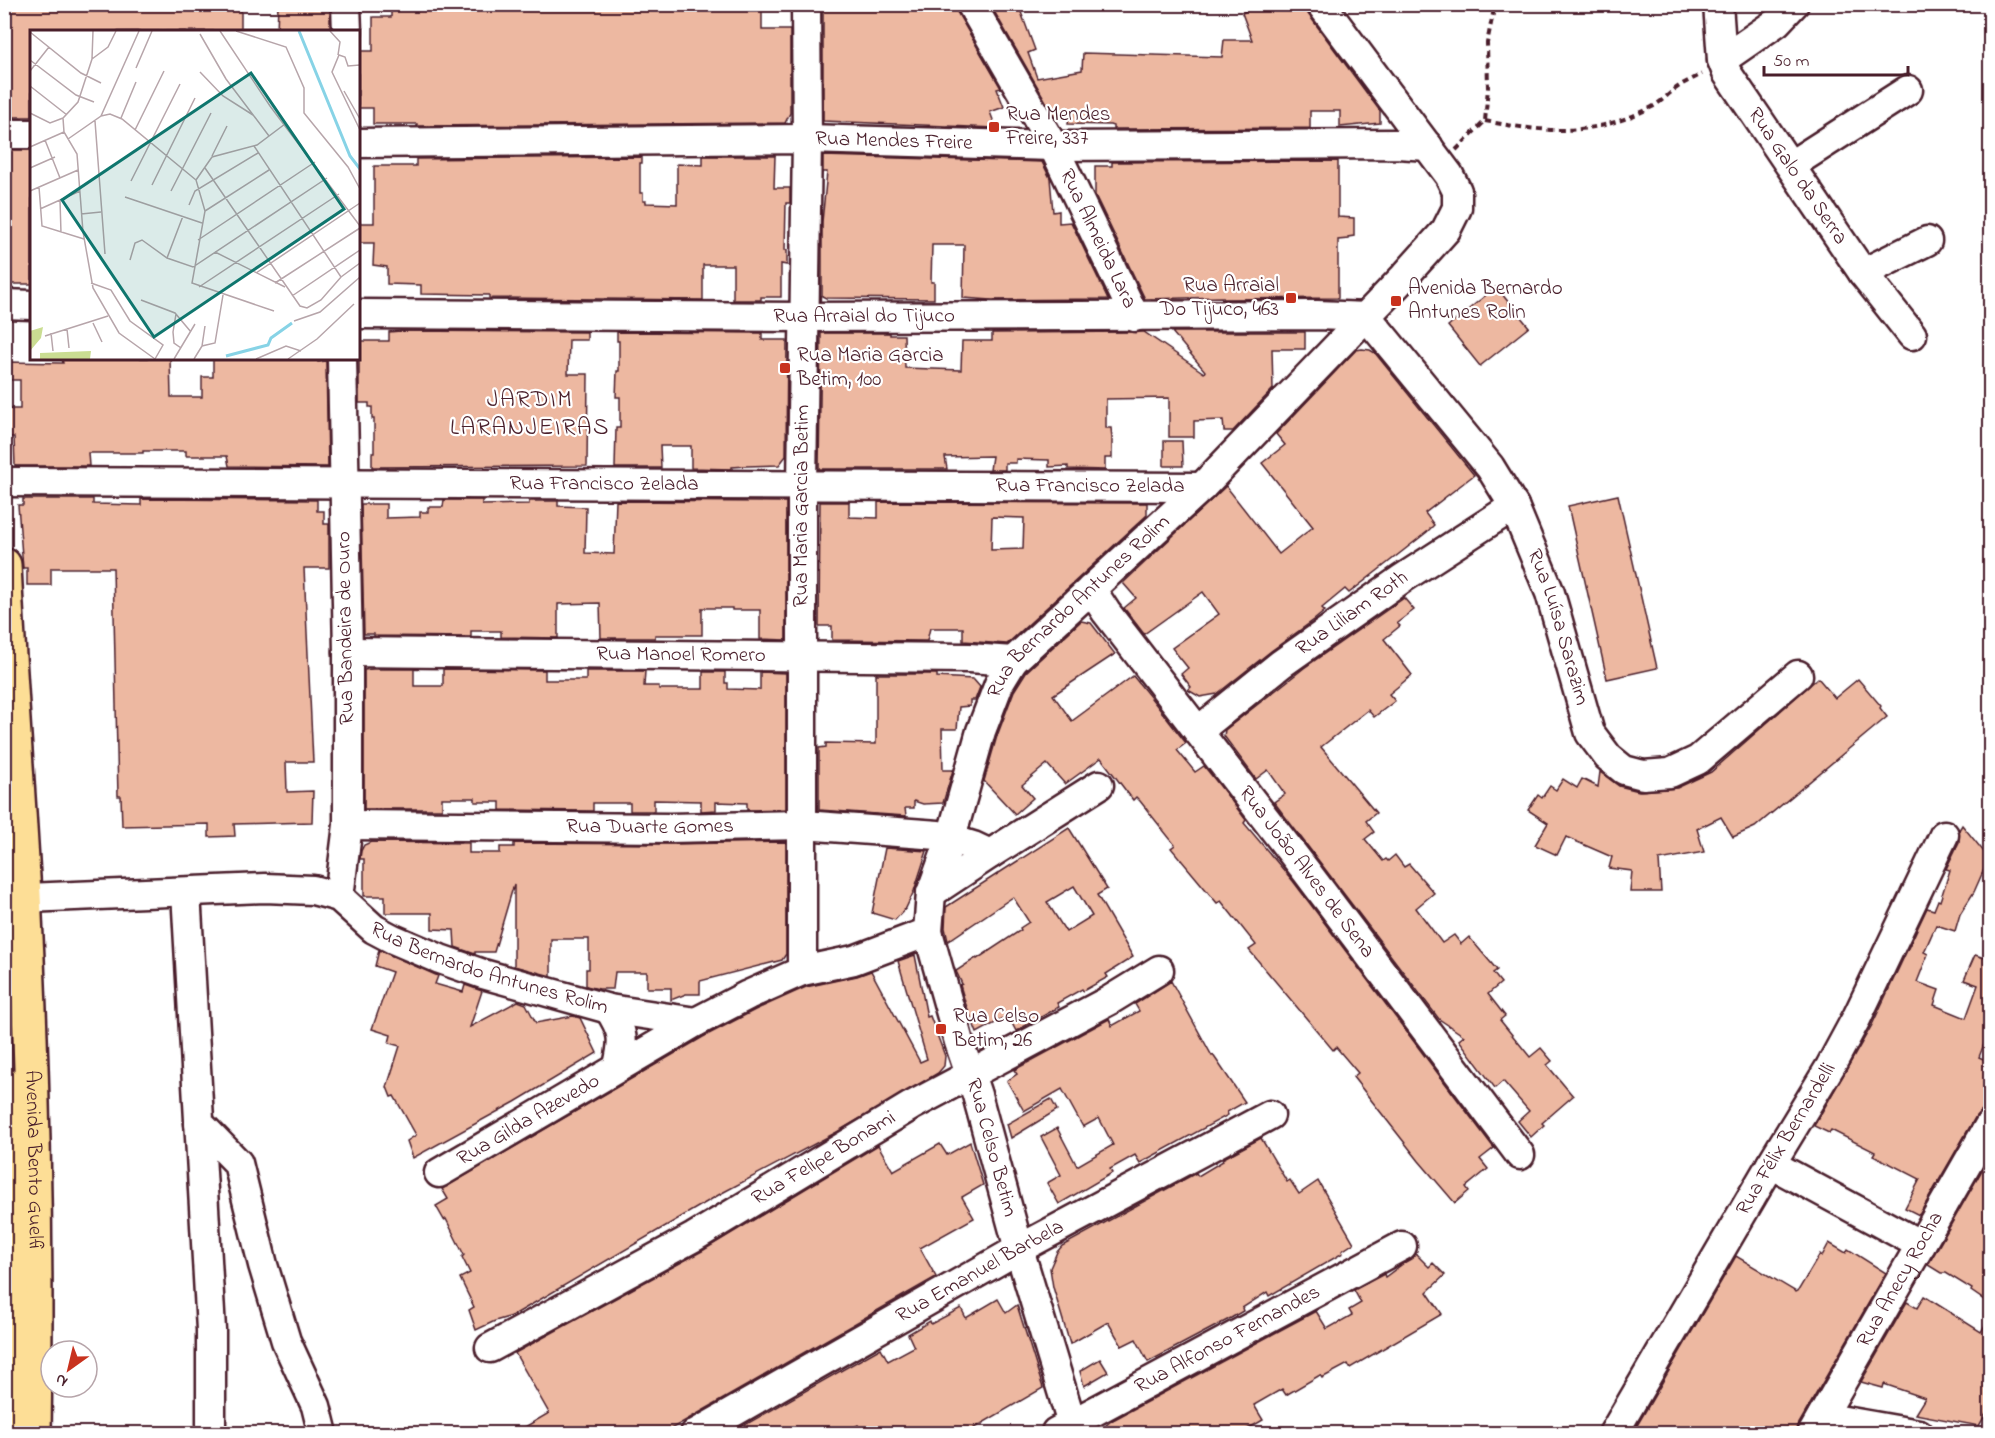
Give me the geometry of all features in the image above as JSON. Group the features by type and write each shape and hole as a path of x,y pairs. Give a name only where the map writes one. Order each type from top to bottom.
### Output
{"main road":[{"name":"Avenida Bento Guelfi","path":"4,565 14,898 33,1172 34,1434"},
{"name":"Avenida Bento Guelfi","path":"4,1084 9,1220 9,1434"}],"street":[{"path":"346,4 347,30"},
{"name":"Rua Maria Garcia Betim","path":"802,971 802,485 807,139 806,4"},
{"name":"Rua Almeida Lara","path":"971,4 1053,146 1136,317"},
{"name":"Rua Bernardo Antunes Rolim","path":"928,932 931,893 951,838 981,731 999,684 1013,661 1202,487 1367,317 1446,230 1457,208 1457,191 1435,156 1321,4"},
{"name":"Rua Galo da Serra","path":"1718,4 1722,60 1727,73 1863,273 1912,335"},
{"path":"1722,60 1777,22 1794,4"},
{"path":"1791,165 1908,90"},
{"path":"4,135 30,134"},
{"name":"Rua Mendes Freire","path":"360,143 807,139 1053,146 1397,144 1435,156"},
{"path":"1863,273 1927,240"},
{"path":"4,304 30,305"},
{"name":"Rua Arraial do Tijuco","path":"360,314 805,317 1317,315 1367,317"},
{"name":"Rua Luísa Sarazim","path":"1367,317 1490,467 1514,506 1550,593 1590,733 1608,757 1624,770 1643,775 1670,772 1698,760 1798,675"},
{"name":"Rua Bandeira de Ouro","path":"339,897 348,825 348,652 342,360"},
{"name":"Rua Francisco Zelada","path":"4,482 1202,487"},
{"name":"Rua Liliam Roth","path":"1198,731 1281,664 1402,578 1514,506"},
{"name":"Rua João Alves de Sena","path":"1091,589 1106,612 1520,1155"},
{"name":"Rua Manoel Romero","path":"348,652 969,658 1013,661"},
{"path":"931,893 1099,785"},
{"name":"Rua Duarte Gomes","path":"348,825 670,828 803,825 916,832 951,838 990,854"},
{"name":"Rua Félix Bernardelli","path":"1613,1434 1830,1067 1852,1027 1944,835"},
{"name":"Rua Bernardo Antunes Rolim","path":"14,898 295,888 313,890 339,897 374,929 440,959 483,974 609,1009 696,1022"},
{"path":"186,891 211,1330 211,1434"},
{"path":"696,1022 802,971 854,960 928,932"},
{"name":"Rua Celso Betim","path":"928,932 1019,1249 1067,1430"},
{"name":"Rua Felipe Bonami","path":"490,1348 694,1237 911,1106 1110,1000 1160,970"},
{"name":"Rua Gilda Azevedo","path":"609,1009 617,1021 624,1043 618,1066"},
{"name":"Rua Gilda Azevedo","path":"439,1173 618,1066 666,1042 696,1022"},
{"name":"Rua Emanuel Barbela","path":"694,1434 1019,1249 1269,1115"},
{"path":"199,1123 238,1163 263,1265 286,1341 316,1406 323,1434"},
{"name":"Rua Anecy Rocha","path":"1817,1425 1990,1124"},
{"path":"1771,1164 1922,1245"},
{"name":"Rua Alfonso Fernandes","path":"1067,1430 1402,1246"},
{"path":"1817,1425 1919,1434"}],"path":[{"path":"1485,121 1488,88 1487,43 1496,4"},
{"path":"1435,156 1485,121 1549,131 1584,130 1619,122 1655,106 1676,88 1722,60"}],"building":[{"path":"11,4 241,4 241,30 30,30 30,117 4,117 4,55 10,55"},
{"path":"278,4 330,4 330,30 277,30"},
{"path":"391,4 762,4 762,30 790,30 790,113 785,123 417,126 417,124 373,124 373,108 360,108 360,51 373,51 373,17 391,17"},
{"path":"823,4 955,4 957,12 1001,88 997,89 1004,107 990,112 996,128 823,121"},
{"path":"990,4 1018,4 1035,50 1028,53 1037,78 1082,70 1083,53 1222,57 1224,40 1252,40 1242,13 1246,11 1243,4 1305,4 1308,14 1380,111 1380,123 1340,127 1340,111 1310,111 1310,128 1113,129 1110,125 1068,124 1069,117 1056,119"},
{"path":"4,150 30,150 30,284 9,284 4,279"},
{"path":"703,156 775,156 774,188 790,188 790,203 786,203 787,265 781,264 781,297 733,300 733,265 703,265 703,300 489,298 489,295 421,294 421,285 387,284 387,267 373,265 374,243 360,243 360,223 374,223 374,166 416,166 416,159 642,157 640,193 643,193 643,201 677,204 677,164 703,165"},
{"path":"823,156 1042,162 1050,178 1053,212 1059,211 1059,223 1071,222 1108,299 963,298 964,245 932,245 931,282 934,282 934,299 826,298 822,296 822,222 827,172 823,172"},
{"path":"1338,161 1338,217 1354,218 1354,236 1338,240 1338,298 1145,299 1095,195 1095,166 1112,166 1112,162"},
{"path":"1496,287 1529,327 1480,366 1448,326"},
{"path":"389,332 587,332 587,340 569,340 568,374 588,374 587,466 372,467 374,419 372,419 372,407 369,407 369,403 359,403 360,341 389,341"},
{"path":"617,332 762,333 762,340 787,340 786,456 779,465 732,467 732,469 691,468 691,446 660,446 661,468 615,468 616,428 620,428 620,397 616,397 617,371 619,371"},
{"path":"1144,332 1204,373 1205,371 1172,332 1305,332 1305,349 1272,349 1273,389 1233,431 1224,431 1223,420 1194,421 1194,437 1169,437 1169,398 1106,399 1106,428 1111,428 1112,458 1105,458 1105,470 1068,469 1068,466 1049,467 1049,460 1016,459 1016,463 1005,463 1005,470 990,470 992,456 945,457 947,469 819,469 821,333 904,335 905,368 961,370 962,341 992,341 992,333"},
{"path":"1362,349 1375,353 1474,475 1425,513 1434,525 1427,532 1349,593 1345,589 1322,608 1325,611 1217,694 1200,697 1188,690 1191,687 1181,674 1188,668 1172,648 1219,614 1203,592 1144,634 1124,608 1136,598 1123,583 1226,486 1279,554 1313,527 1262,463 1285,445 1276,434 1356,350"},
{"path":"62,360 170,360 171,397 202,397 202,377 213,377 213,360 326,361 328,467 229,466 227,456 186,456 186,451 88,453 89,466 15,466 14,437 9,437 7,409 20,409 20,380 7,380 6,362 63,363"},
{"path":"1164,441 1182,441 1183,466 1164,466"},
{"path":"1618,495 1657,668 1607,679 1568,506"},
{"path":"23,499 93,499 93,504 141,505 141,499 317,500 317,511 324,511 324,524 329,524 329,568 304,568 313,762 286,762 287,792 313,791 312,822 234,824 235,836 209,837 209,824 122,826 121,796 118,796 113,568 51,568 51,585 27,585 27,568 23,568 18,505 23,505"},
{"path":"444,500 482,500 482,505 558,501 558,506 586,507 585,553 614,554 616,501 786,502 786,640 760,639 760,610 732,610 732,608 702,608 702,635 601,638 600,603 558,604 558,638 501,637 501,631 471,631 471,637 364,634 361,504 386,504 386,518 420,517 420,512 428,512 428,507 443,507"},
{"path":"820,502 849,502 849,517 878,518 878,502 1147,503 1147,515 1007,644 963,641 963,628 930,628 927,641 832,640 832,626 819,626","holes":["992,517 1024,518 1023,549 991,550"]},
{"path":"1404,598 1414,610 1397,623 1400,626 1384,639 1412,675 1389,694 1395,701 1374,717 1368,710 1321,747 1376,813 1366,821 1374,832 1365,839 1383,861 1386,859 1388,861 1395,855 1404,867 1409,864 1434,893 1416,908 1442,943 1454,935 1461,944 1469,937 1497,970 1493,973 1501,983 1488,994 1505,1016 1500,1020 1530,1057 1541,1048 1552,1061 1547,1065 1573,1096 1542,1123 1544,1125 1531,1137 1518,1121 1529,1111 1503,1081 1495,1088 1459,1040 1464,1036 1439,1019 1274,802 1285,794 1268,770 1256,779 1224,736 1225,730 1304,668"},
{"path":"1081,621 1091,623 1115,654 1053,695 1072,721 1133,676 1151,698 1186,743 1177,750 1195,772 1204,766 1220,786 1246,820 1244,823 1293,881 1494,1148 1480,1159 1488,1169 1466,1187 1469,1191 1455,1203 1353,1077 1358,1073 1336,1047 1333,1050 1249,950 1256,945 1221,901 1217,903 1171,848 1175,845 1140,801 1136,797 1133,800 1101,758 1065,784 1047,764 1022,785 1033,798 1015,814 984,781 997,736 1014,691 1026,672"},
{"path":"414,669 414,686 443,686 443,669 545,670 545,680 586,680 586,671 645,671 644,686 659,686 659,689 703,689 703,672 725,672 725,683 728,683 728,689 760,690 760,672 786,673 786,809 747,810 747,803 716,802 716,810 701,811 701,801 654,800 654,811 630,811 630,803 593,803 593,811 500,810 500,802 475,802 475,798 442,798 442,809 364,809 364,670"},
{"path":"876,674 937,674 937,677 973,679 980,687 975,700 970,700 970,706 959,707 957,729 942,729 943,770 953,770 943,803 923,804 914,801 914,808 905,808 906,816 819,810 819,748 826,747 826,743 876,744"},
{"path":"1818,678 1835,698 1858,679 1881,706 1880,708 1887,717 1755,827 1733,837 1721,817 1697,829 1704,852 1659,860 1661,892 1630,892 1632,871 1609,868 1612,857 1566,837 1557,855 1535,845 1548,823 1528,810 1538,795 1542,798 1550,786 1556,790 1563,779 1577,788 1582,779 1598,787 1600,772 1619,786 1639,791 1677,788 1711,772"},
{"path":"1962,825 1989,858 1974,892 1960,914 1955,931 1936,925 1924,952 1928,954 1917,982 1939,990 1934,1005 1966,1018 1978,985 1964,980 1975,955 1988,959 1990,956 1990,1029 1979,1057 1990,1062 1990,1095 1919,1215 1905,1208 1920,1179 1873,1155 1875,1152 1831,1130 1829,1133 1814,1126 1872,1025 1927,908 1934,910 1938,900 1940,901 1950,870 1946,869 1959,842 1959,830"},
{"path":"1069,828 1107,889 1097,895 1133,957 1106,974 1108,977 1057,1003 1059,1007 1016,1031 1008,1016 977,1033 956,971 1021,930 1020,928 1029,922 1013,897 948,941 945,928 946,907","holes":["1074,886 1092,916 1066,932 1047,902"]},
{"path":"371,842 469,843 469,853 500,853 500,847 514,847 514,843 786,842 786,954 782,960 700,981 700,994 686,994 671,1000 671,988 647,988 647,972 615,972 613,989 586,986 586,969 589,969 589,939 551,939 551,976 514,966 514,884 494,952 475,952 475,954 455,947 454,930 432,929 432,913 385,913 385,896 364,896 364,859 360,859 361,851 364,845"},
{"path":"885,848 927,851 914,891 906,908 895,920 872,913"},
{"path":"379,950 438,976 435,984 463,992 465,985 482,991 470,1027 518,1001 526,1004 536,1023 573,1016 580,1018 597,1053 515,1102 413,1158 407,1141 416,1135 387,1087 400,1046 389,1043 391,1035 372,1029 392,972 375,966"},
{"path":"915,955 927,1017 930,1016 945,1056 944,1066 938,1073 837,1132 722,1193 512,1316 476,1330 469,1310 474,1307 460,1278 470,1273 462,1257 464,1255 446,1219 444,1220 436,1206 448,1199 442,1189 703,1037 806,987 871,971 920,1062 927,1059 898,961"},
{"path":"1171,981 1212,1056 1245,1102 1227,1112 1228,1115 1140,1163 1135,1155 1110,1169 1112,1173 1059,1204 1047,1183 1061,1175 1041,1137 1057,1128 1077,1166 1113,1145 1099,1118 1083,1127 1062,1089 1024,1111 1007,1081 1017,1074 1014,1070 1109,1019 1112,1026 1139,1011 1135,1004"},
{"path":"1051,1099 1057,1110 1011,1138 1007,1124"},
{"path":"1261,1138 1287,1182 1290,1180 1299,1194 1318,1181 1354,1243 1342,1251 1343,1253 1269,1296 1267,1292 1231,1318 1148,1362 1136,1339 1122,1346 1108,1322 1070,1344 1053,1287 1050,1268 1062,1246 1196,1173 1198,1176 1223,1161 1222,1159"},
{"path":"970,1142 983,1185 962,1197 974,1218 920,1248 936,1277 662,1434 513,1434 549,1413 515,1353 702,1251 878,1145 893,1171 940,1144 947,1155"},
{"path":"1985,1165 1990,1168 1990,1304 1971,1291 1972,1289 1928,1265"},
{"path":"1829,1243 1846,1253 1848,1249 1886,1273 1793,1434 1632,1434 1736,1256 1796,1292"},
{"path":"1416,1254 1429,1267 1433,1263 1445,1275 1427,1292 1442,1314 1350,1368 1348,1364 1322,1378 1320,1375 1286,1395 1282,1389 1254,1405 1263,1420 1239,1434 1096,1434 1111,1421 1316,1311 1327,1329 1352,1315 1349,1310 1361,1303 1354,1290 1384,1274 1385,1277"},
{"path":"1924,1296 1981,1332 1990,1316 1990,1407 1979,1426 1915,1414 1925,1398 1884,1384 1883,1388 1861,1382 1907,1302 1917,1308"},
{"path":"998,1299 1006,1313 1017,1305 1043,1388 974,1428 977,1434 863,1434 858,1425 841,1434 729,1434 881,1348 888,1361 914,1347 908,1334 930,1321 931,1324 961,1308 966,1318"},
{"path":"1100,1359 1108,1372 1084,1386 1080,1371"}],"place":[{"name":"Rua Mendes Freire, 337","path":"994,127"},
{"name":"Rua Arraial Do Tijuco, 463","path":"1291,298"},
{"name":"Avenida Bernardo Antunes Rolin","path":"1396,301"},
{"name":"Rua Maria Garcia Betim, 100","path":"785,368"},
{"name":"Rua Celso Betim, 26","path":"941,1029"}],"district":[{"name":"JARDIM LARANJEIRAS","path":"530,414"}]}
